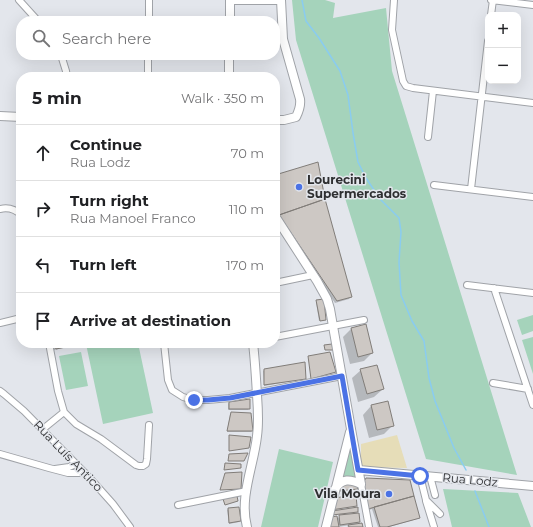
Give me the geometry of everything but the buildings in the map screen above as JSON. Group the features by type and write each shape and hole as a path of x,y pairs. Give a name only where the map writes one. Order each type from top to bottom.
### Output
{"street":[{"path":"19,0 33,16"},
{"path":"149,0 149,16"},
{"path":"230,16 230,1 281,0 283,39 300,99 300,106 296,117 280,120"},
{"path":"394,0 392,30 403,80 406,86 433,91 533,103"},
{"path":"491,12 492,0 533,5"},
{"path":"471,189 487,48"},
{"path":"63,60 66,72"},
{"path":"148,60 148,72"},
{"path":"229,60 229,72"},
{"path":"428,137 433,91"},
{"path":"0,116 16,117"},
{"path":"434,185 533,197"},
{"path":"0,209 6,208 16,211"},
{"path":"280,224 313,275 327,299 330,309 369,527"},
{"path":"280,282 313,275"},
{"path":"467,285 533,293"},
{"path":"494,288 533,405"},
{"path":"0,323 16,319"},
{"path":"280,336 364,320"},
{"path":"50,348 64,412 76,424 139,466 146,464 149,425"},
{"path":"165,348 168,380 172,390 183,397 194,400 230,398 342,376"},
{"path":"247,527 245,520 245,506 255,453 258,413 254,348"},
{"path":"494,383 528,389"},
{"name":"Rua Luís Antico","path":"0,391 43,429 109,500 130,527"},
{"path":"43,429 64,412"},
{"path":"326,527 334,490 351,429"},
{"path":"0,454 68,473 85,473"},
{"path":"53,469 69,467 76,464"},
{"name":"Rua Lodz","path":"358,470 533,486"},
{"path":"420,476 434,527"},
{"path":"430,476 435,495"},
{"path":"334,490 338,484 346,480 361,484"},
{"path":"178,505 247,491"},
{"path":"426,500 440,514"}],"green space":[{"path":"292,0 325,0 335,3 333,18 386,8 392,71 517,475 426,459 296,40"},
{"path":"533,315 533,331 522,335 517,320"},
{"path":"533,337 533,374 522,340"},
{"path":"87,348 139,348 153,413 103,424"},
{"path":"81,352 88,386 66,390 59,356"},
{"path":"350,442 358,479 340,480"},
{"path":"279,449 333,462 318,527 261,527"},
{"path":"443,489 518,493 531,527 452,527"}],"sand":[{"path":"397,435 407,468 361,467 361,444"}],"waterway":[{"path":"302,0 306,21 340,71 348,95 358,162 366,178 380,199 399,218 401,232 399,262 401,295 412,321 424,341 429,378 435,401 454,448 466,470"},
{"path":"475,491 489,527"}],"place":[{"name":"Lourecini Supermercados","path":"299,187"},
{"name":"Vila Moura","path":"389,494"}],"route":[{"path":"194,400 230,398 342,376 358,470 420,476"}]}
